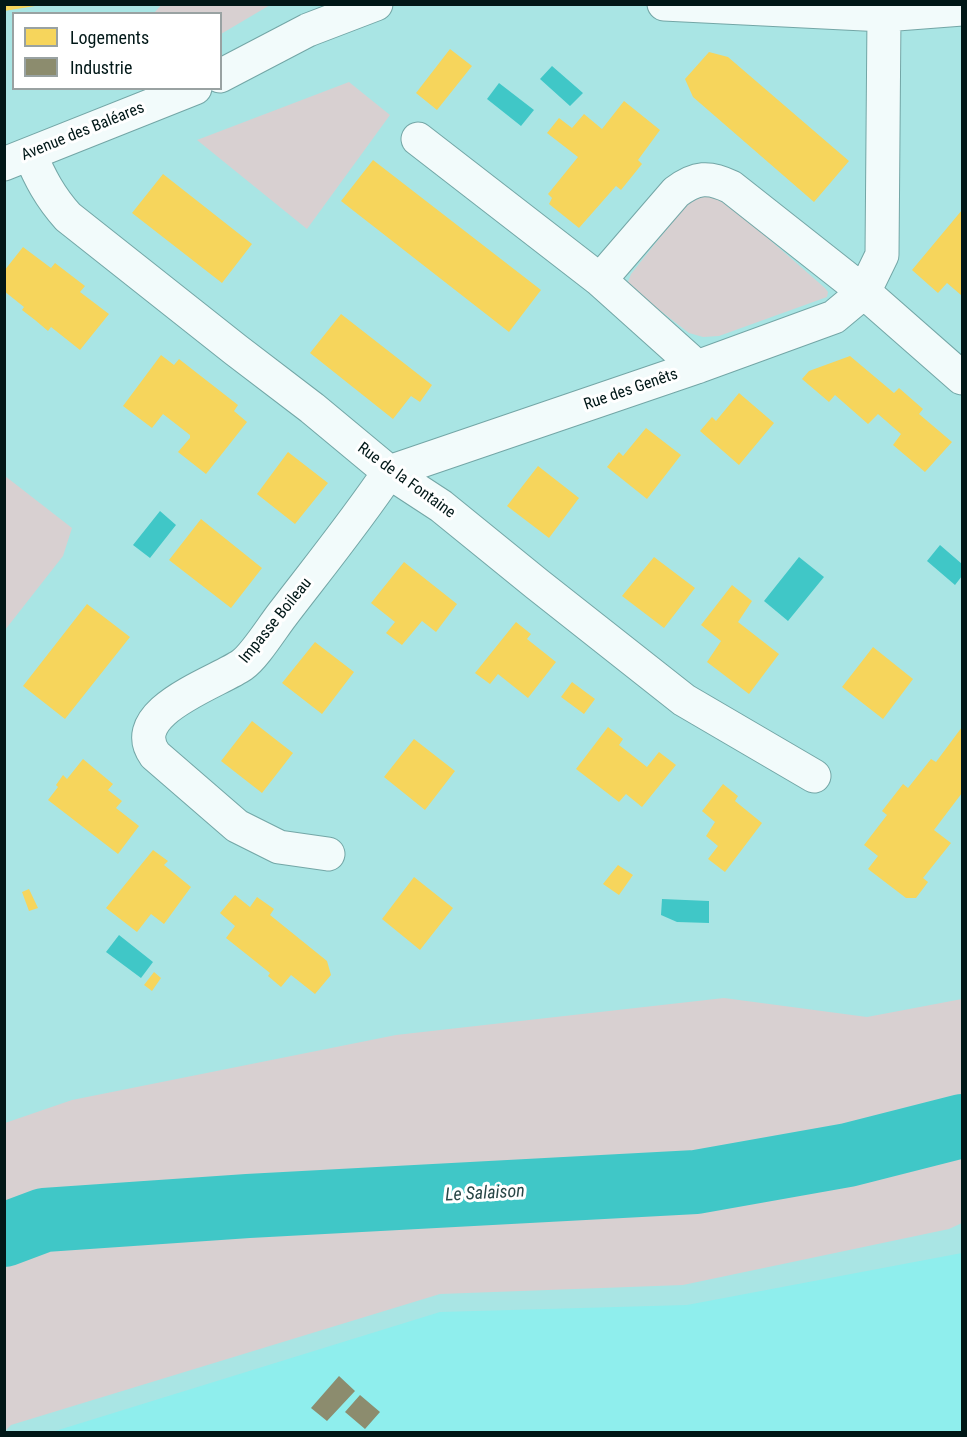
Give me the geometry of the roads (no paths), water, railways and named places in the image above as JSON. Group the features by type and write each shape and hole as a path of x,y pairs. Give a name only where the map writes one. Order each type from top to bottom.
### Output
{"street":[{"path":"664,4 884,15 963,9"},
{"path":"222,75 308,30 372,6"},
{"name":"Rue des Genêts","path":"389,472 697,367 834,317 864,292 882,255 884,15"},
{"name":"Avenue des Baléares","path":"17,159 190,90"},
{"path":"418,139 600,279 697,367"},
{"name":"Rue de la Fontaine","path":"17,159 68,217 312,408 389,472 441,506 684,700 814,776"},
{"path":"600,279 676,192 690,182 706,179 718,180 732,187 864,292 963,378"},
{"name":"Impasse Boileau","path":"328,854 279,847 237,826 155,754 149,746 148,738 153,722 169,705 244,664 389,472"}],"waterway":[{"name":"Le Salaison","path":"4,1235 44,1220 248,1206 696,1182 848,1155 962,1126"}]}
